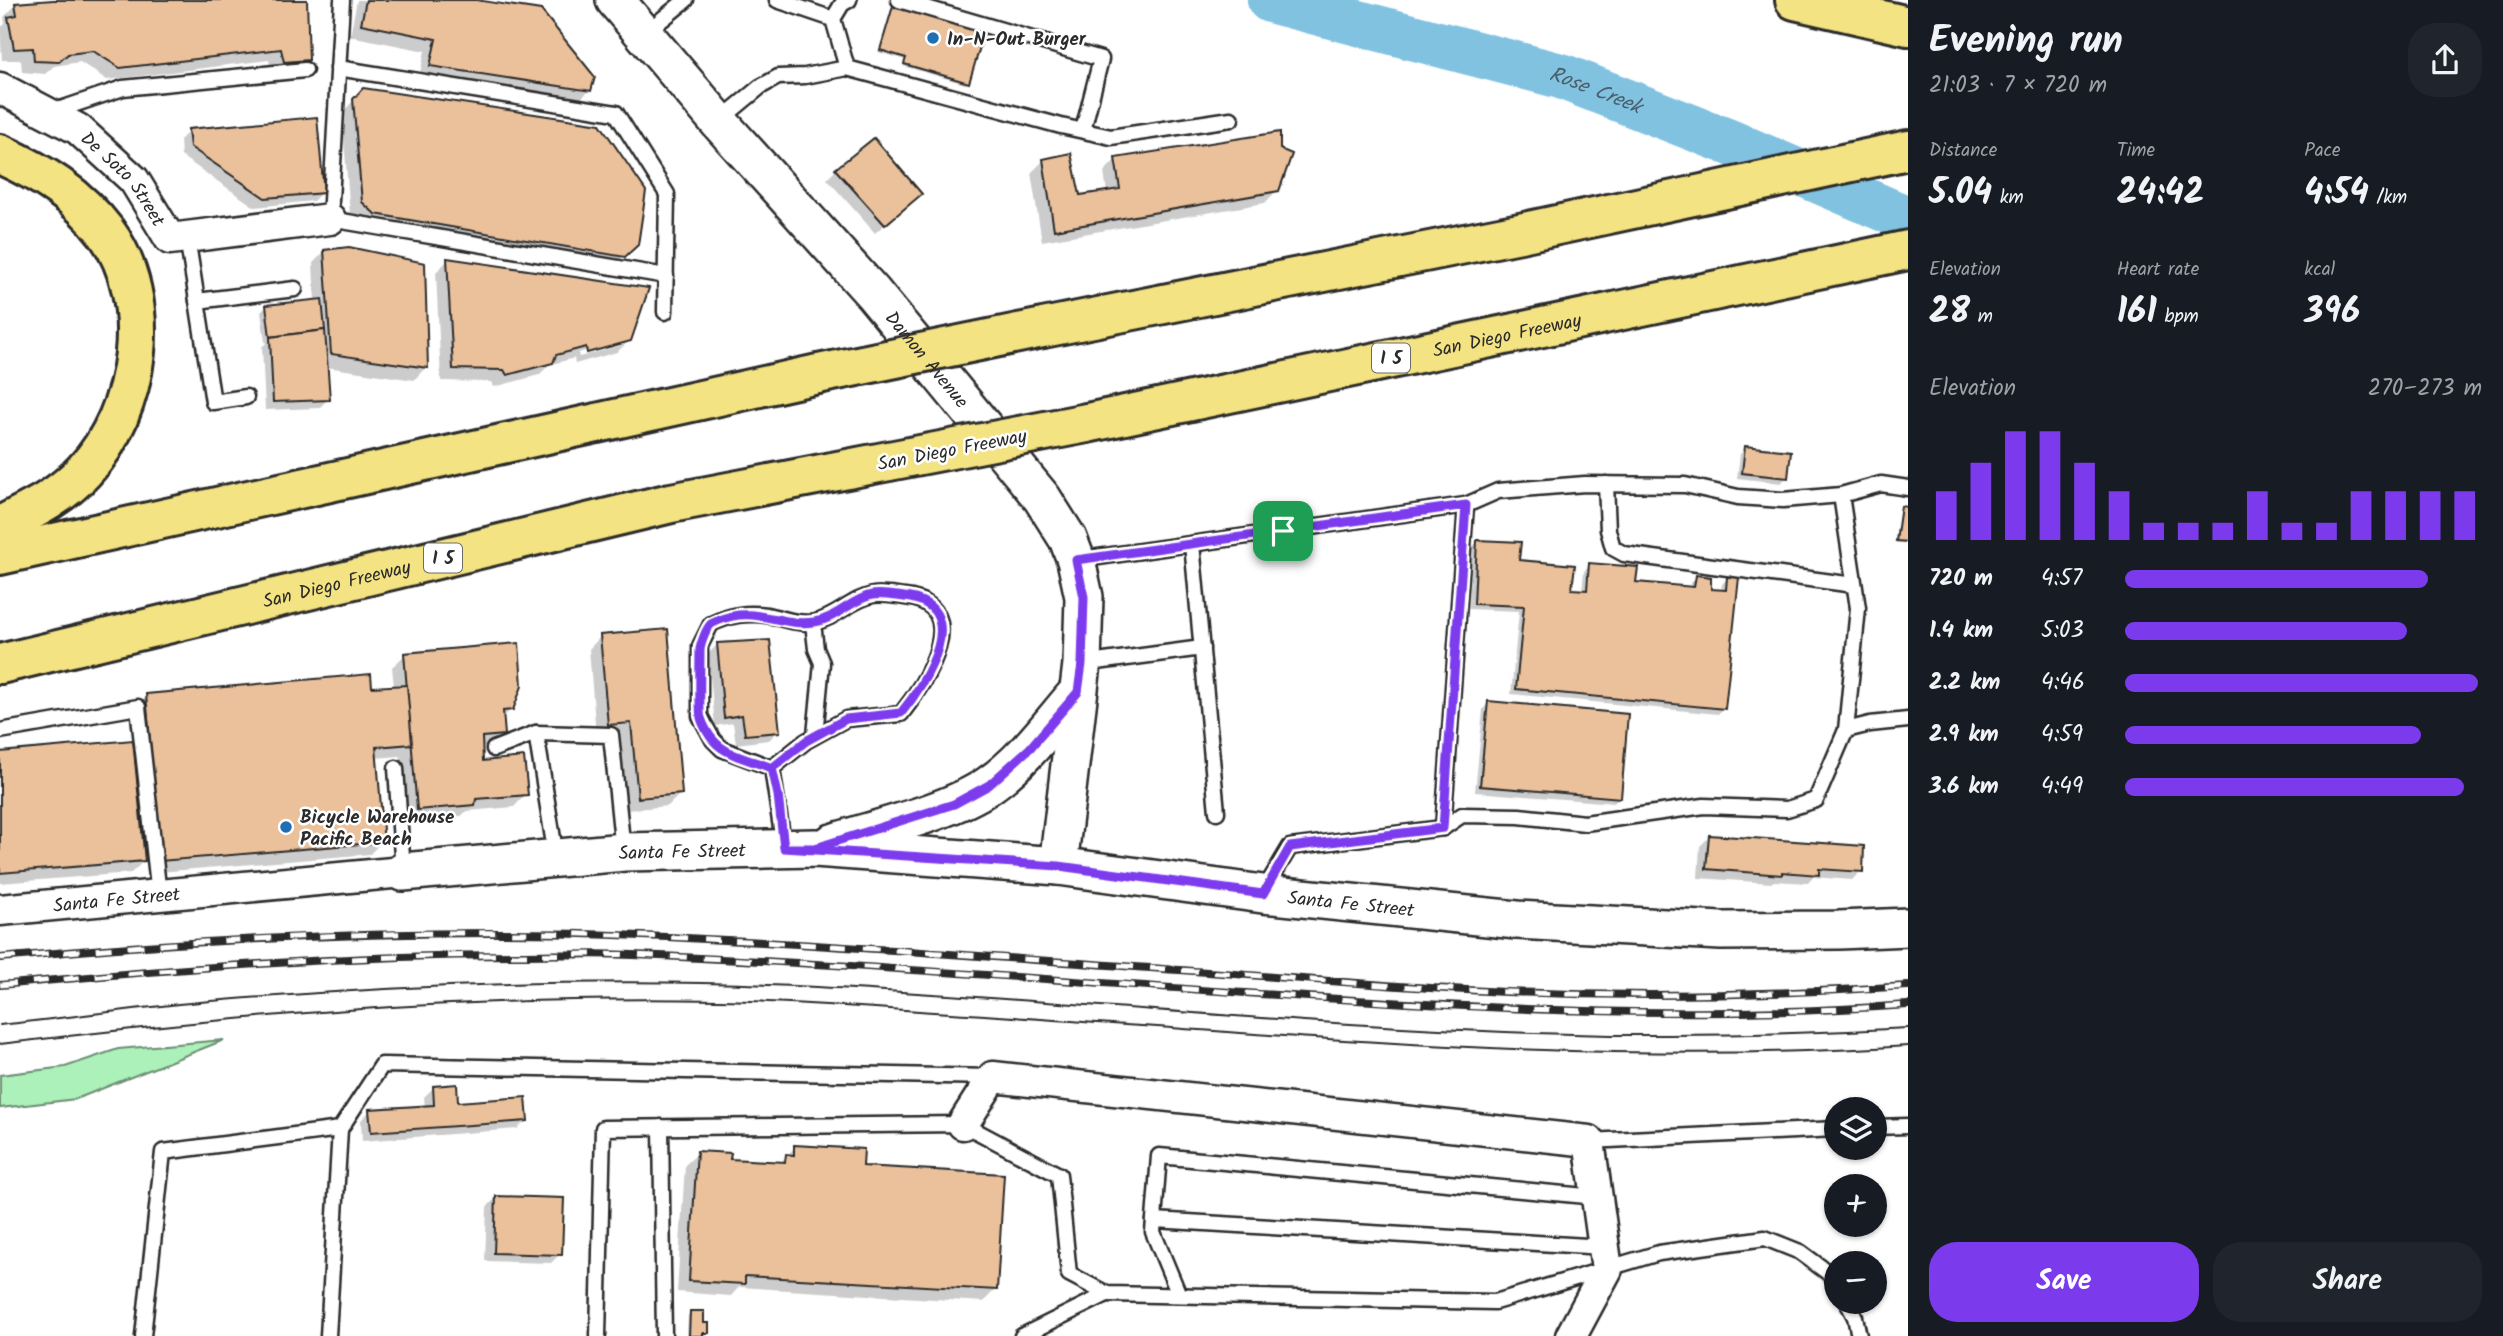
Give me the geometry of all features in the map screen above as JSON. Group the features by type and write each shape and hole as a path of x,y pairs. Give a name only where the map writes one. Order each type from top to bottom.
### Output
{"highway":[{"path":"1795,0 1908,26"},
{"path":"0,555 818,374 1520,233 1908,150"},
{"path":"0,154 32,168 72,195 107,233 120,254 127,274 136,335 133,366 122,406 98,455 83,472 48,502 0,526"},
{"name":"San Diego Freeway","path":"0,664 671,503 1087,423 1908,250"}],"street":[{"name":"Damon Avenue","path":"615,0 718,121 873,293 1042,498 1068,539 1076,560 1084,597 1080,678 1059,866"},
{"name":"De Soto Street","path":"0,88 78,129 134,180 170,239 330,219"},
{"path":"800,848 954,804 989,785 1030,748 1080,678"},
{"name":"Santa Fe Street","path":"0,910 624,852 800,848 1059,866 1263,894 1517,920 1708,930 1908,927"},
{"path":"962,1124 993,1077 1589,1141 1606,1258 1571,1336"}],"lane":[{"path":"342,0 330,219 666,276"},
{"path":"644,34 686,0"},
{"path":"778,0 833,19"},
{"path":"847,68 833,19 842,4 849,0"},
{"path":"899,0 1101,59 1083,130"},
{"path":"338,68 616,113 667,194 665,312"},
{"path":"718,121 760,87 778,77 806,76 847,68 1111,137 1231,120"},
{"path":"47,113 123,88 305,70"},
{"path":"187,237 213,402 246,397"},
{"path":"197,301 295,289"},
{"path":"1076,560 1466,505 1498,491 1605,484 1685,485 1738,497 1783,500 1841,495 1881,484 1908,488"},
{"path":"1605,484 1608,530 1613,548 1624,554 1854,585"},
{"path":"1263,894 1290,847 1443,828 1462,815 1519,816 1585,823 1703,806 1787,809 1816,800 1846,730 1858,608 1841,495"},
{"path":"1443,828 1466,505"},
{"path":"1192,544 1217,812"},
{"path":"872,595 916,598 931,606 938,615 943,631 920,690 901,713 846,719 815,735 772,768 722,749 713,740 700,716 700,646 711,624 731,615 765,615 813,622 829,617 872,595"},
{"path":"813,622 816,649 822,663 815,735"},
{"path":"1080,678 1202,648"},
{"path":"0,731 138,707 159,895"},
{"path":"1846,730 1870,724 1908,720"},
{"path":"536,733 556,859"},
{"path":"494,749 536,733 611,735 624,852"},
{"path":"396,768 403,872"},
{"path":"772,768 778,795 800,848"},
{"path":"327,1336 340,1129 382,1065 993,1077"},
{"path":"598,1336 603,1128 962,1124 1059,1175 1069,1274 1107,1294 1496,1302 1606,1258"},
{"path":"1887,1127 1908,1126"},
{"path":"662,1127 664,1336"},
{"path":"143,1336 163,1152 340,1129"},
{"path":"1589,1141 1824,1130"},
{"path":"1179,1295 1153,1232 1159,1156 1597,1197"},
{"path":"1154,1220 1606,1258 1765,1238 1800,1252 1824,1270"},
{"path":"1022,1336 1107,1294"},
{"path":"1853,1314 1859,1336"}],"green space":[{"path":"224,1040 76,1099 0,1108 0,1075 65,1067 118,1049"}],"building":[{"path":"53,0 307,0 309,60 284,62 281,49 120,68 93,51 68,54 59,62 34,61 33,48 14,49 8,17 17,15 15,3"},
{"path":"366,0 476,0 541,10 595,77 591,91 430,66 436,39 361,24"},
{"name":"In-N-Out Burger","path":"893,6 986,27 969,83 904,64 906,58 880,50"},
{"path":"363,88 600,124 646,191 638,245 625,257 375,214 362,202 353,99"},
{"path":"317,117 324,193 265,198 190,147 188,129"},
{"path":"1280,132 1280,149 1292,154 1279,191 1054,230 1043,159 1071,153 1080,195 1120,189 1115,158"},
{"path":"874,138 922,194 885,225 835,169"},
{"path":"349,247 425,263 428,368 331,354 324,250"},
{"path":"447,258 649,288 631,341 587,353 586,347 556,355 553,363 507,375 504,370 453,369"},
{"path":"322,299 325,330 270,337 266,305"},
{"path":"325,330 330,400 273,402 270,337"},
{"path":"1745,446 1791,451 1788,478 1742,473"},
{"path":"1901,506 1908,507 1908,542 1896,541"},
{"path":"1477,540 1521,542 1519,560 1575,565 1572,589 1587,590 1589,563 1638,567 1636,582 1694,587 1696,575 1711,577 1711,589 1726,590 1727,577 1739,577 1725,709 1516,689 1524,606 1474,604"},
{"path":"668,629 682,794 638,798 631,723 608,725 600,635"},
{"path":"770,640 780,732 745,735 742,715 724,718 717,643"},
{"path":"519,643 522,686 513,710 503,711 505,735 482,737 483,761 524,757 528,795 476,799 475,805 417,810 404,653"},
{"path":"371,674 372,687 407,685 412,744 376,747 384,842 160,861 146,694"},
{"path":"1488,701 1628,714 1621,798 1480,786"},
{"path":"133,740 145,861 0,873 0,752"},
{"path":"1709,835 1864,846 1863,872 1819,869 1819,875 1782,872 1782,875 1706,869"},
{"path":"457,1084 458,1102 526,1097 528,1121 371,1132 369,1109 434,1105 433,1086"},
{"path":"794,1145 864,1149 863,1166 1004,1174 997,1290 745,1276 745,1284 689,1281 697,1151 731,1153 730,1159 785,1162 786,1154 794,1155"},
{"path":"496,1196 564,1198 562,1255 494,1253"},
{"path":"690,1311 704,1311 704,1323 709,1323 709,1333 689,1336"}],"waterway":[{"name":"Rose Creek","path":"1270,0 1561,76 1729,142 1908,219"}],"tram line":[{"path":"0,1025 175,1004 349,991 498,984 647,982 884,991 1327,1023 1505,1032 1706,1035 1908,1028"},
{"path":"0,1044 179,1024 358,1009 629,999 812,1004 1320,1038 1555,1050 1673,1053 1908,1046"}],"railway":[{"path":"0,958 321,936 562,934 854,947 1522,993 1688,995 1908,986"},
{"path":"0,985 323,960 604,954 863,967 1494,1008 1743,1012 1908,1005"}],"place":[{"name":"In-N-Out Burger","path":"933,38"},
{"name":"Bicycle Warehouse Pacific Beach","path":"286,827"}],"route":[{"path":"1283,531 1076,560 1084,597 1082,664 1078,692 1030,748 989,785 954,804 815,848 784,848 772,768 806,741 846,719 901,713 920,690 943,631 938,615 931,606 916,598 872,595 829,617 813,622 765,615 731,615 711,624 700,646 700,716 713,740 722,749 772,768 778,795 784,848 1059,866 1263,894 1290,847 1443,828 1466,505 1283,531"}]}
